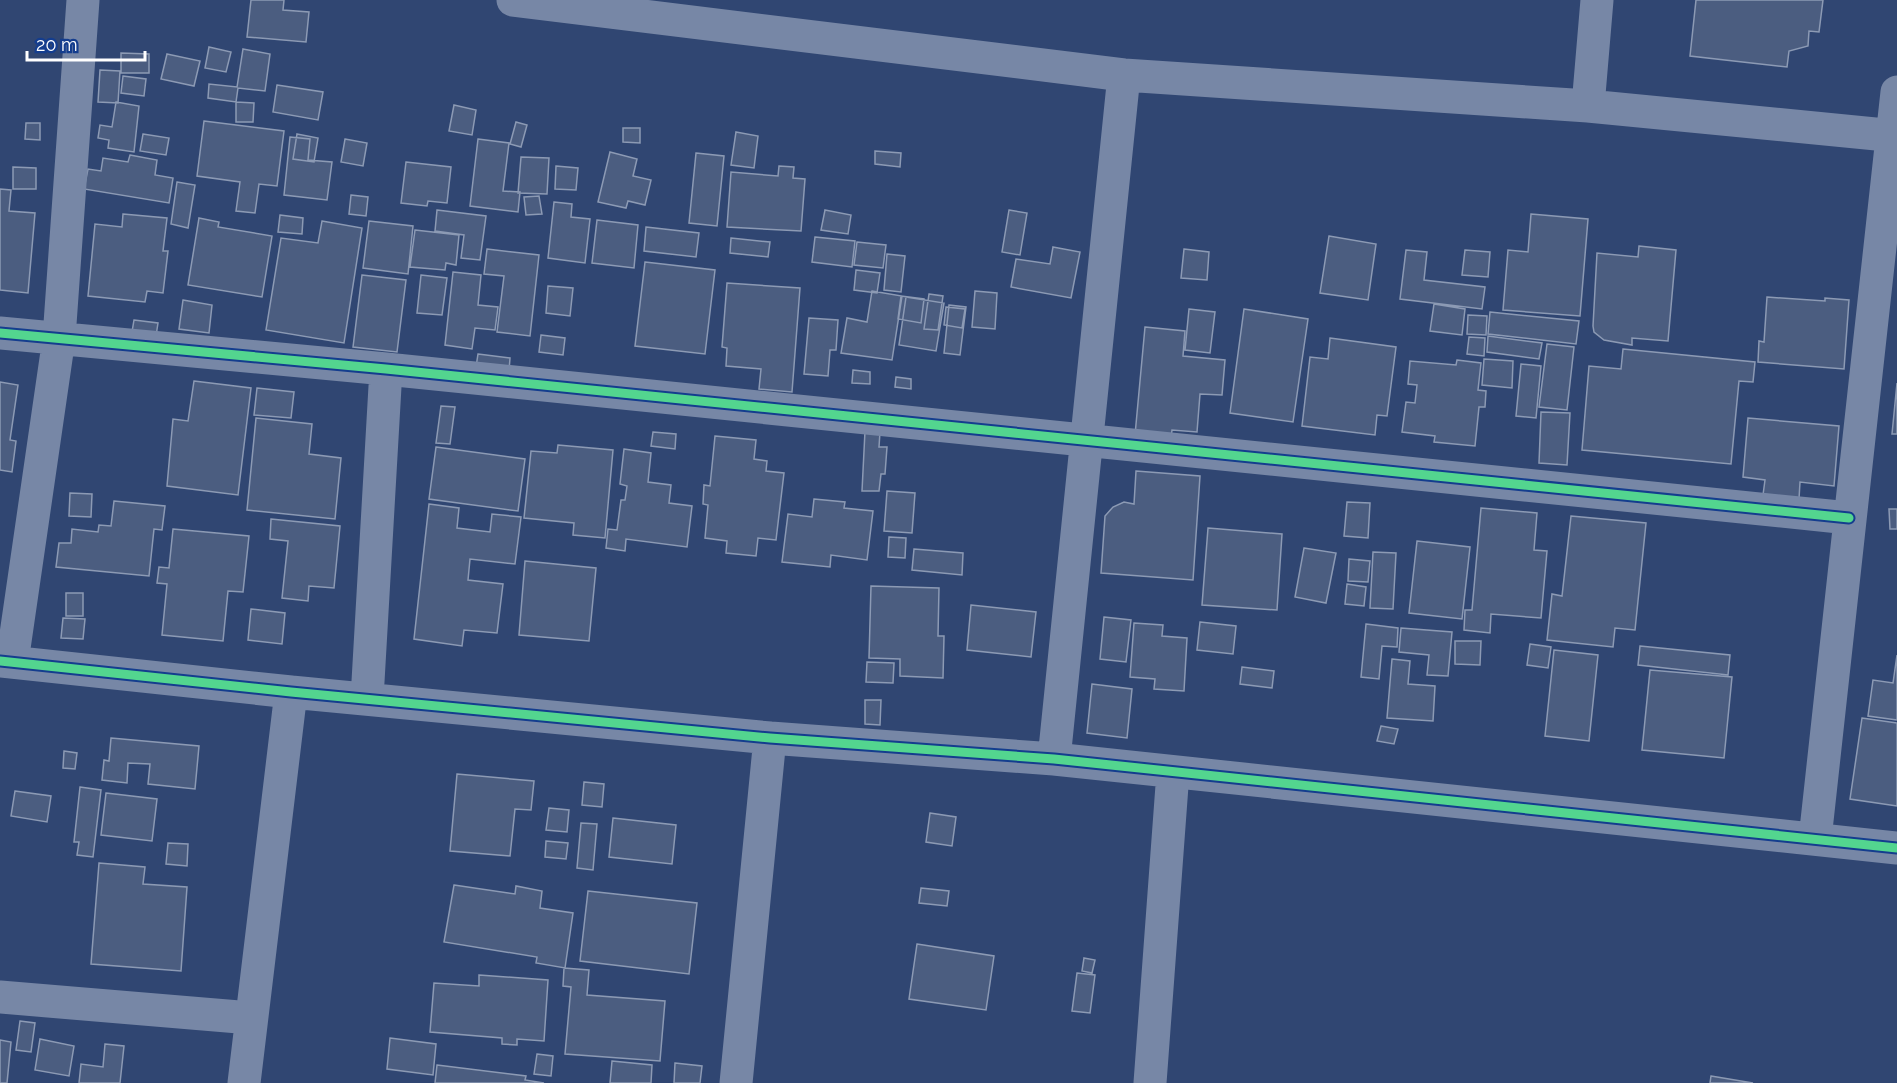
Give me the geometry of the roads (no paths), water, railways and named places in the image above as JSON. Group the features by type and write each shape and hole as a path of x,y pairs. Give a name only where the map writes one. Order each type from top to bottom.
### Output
{"street":[{"path":"83,0 59,338 6,661 291,692 770,738 1054,759 1897,848"},
{"path":"513,0 1124,75 1588,106 1895,136"},
{"path":"1588,106 1597,0"},
{"path":"1054,759 1124,75"},
{"path":"1815,839 1849,518 1895,136 1897,92"},
{"path":"0,333 386,369 1849,518"},
{"path":"367,699 386,369"},
{"path":"244,1083 291,692"},
{"path":"736,1083 770,738"},
{"path":"1150,1083 1173,772"},
{"path":"0,997 251,1018"}]}
